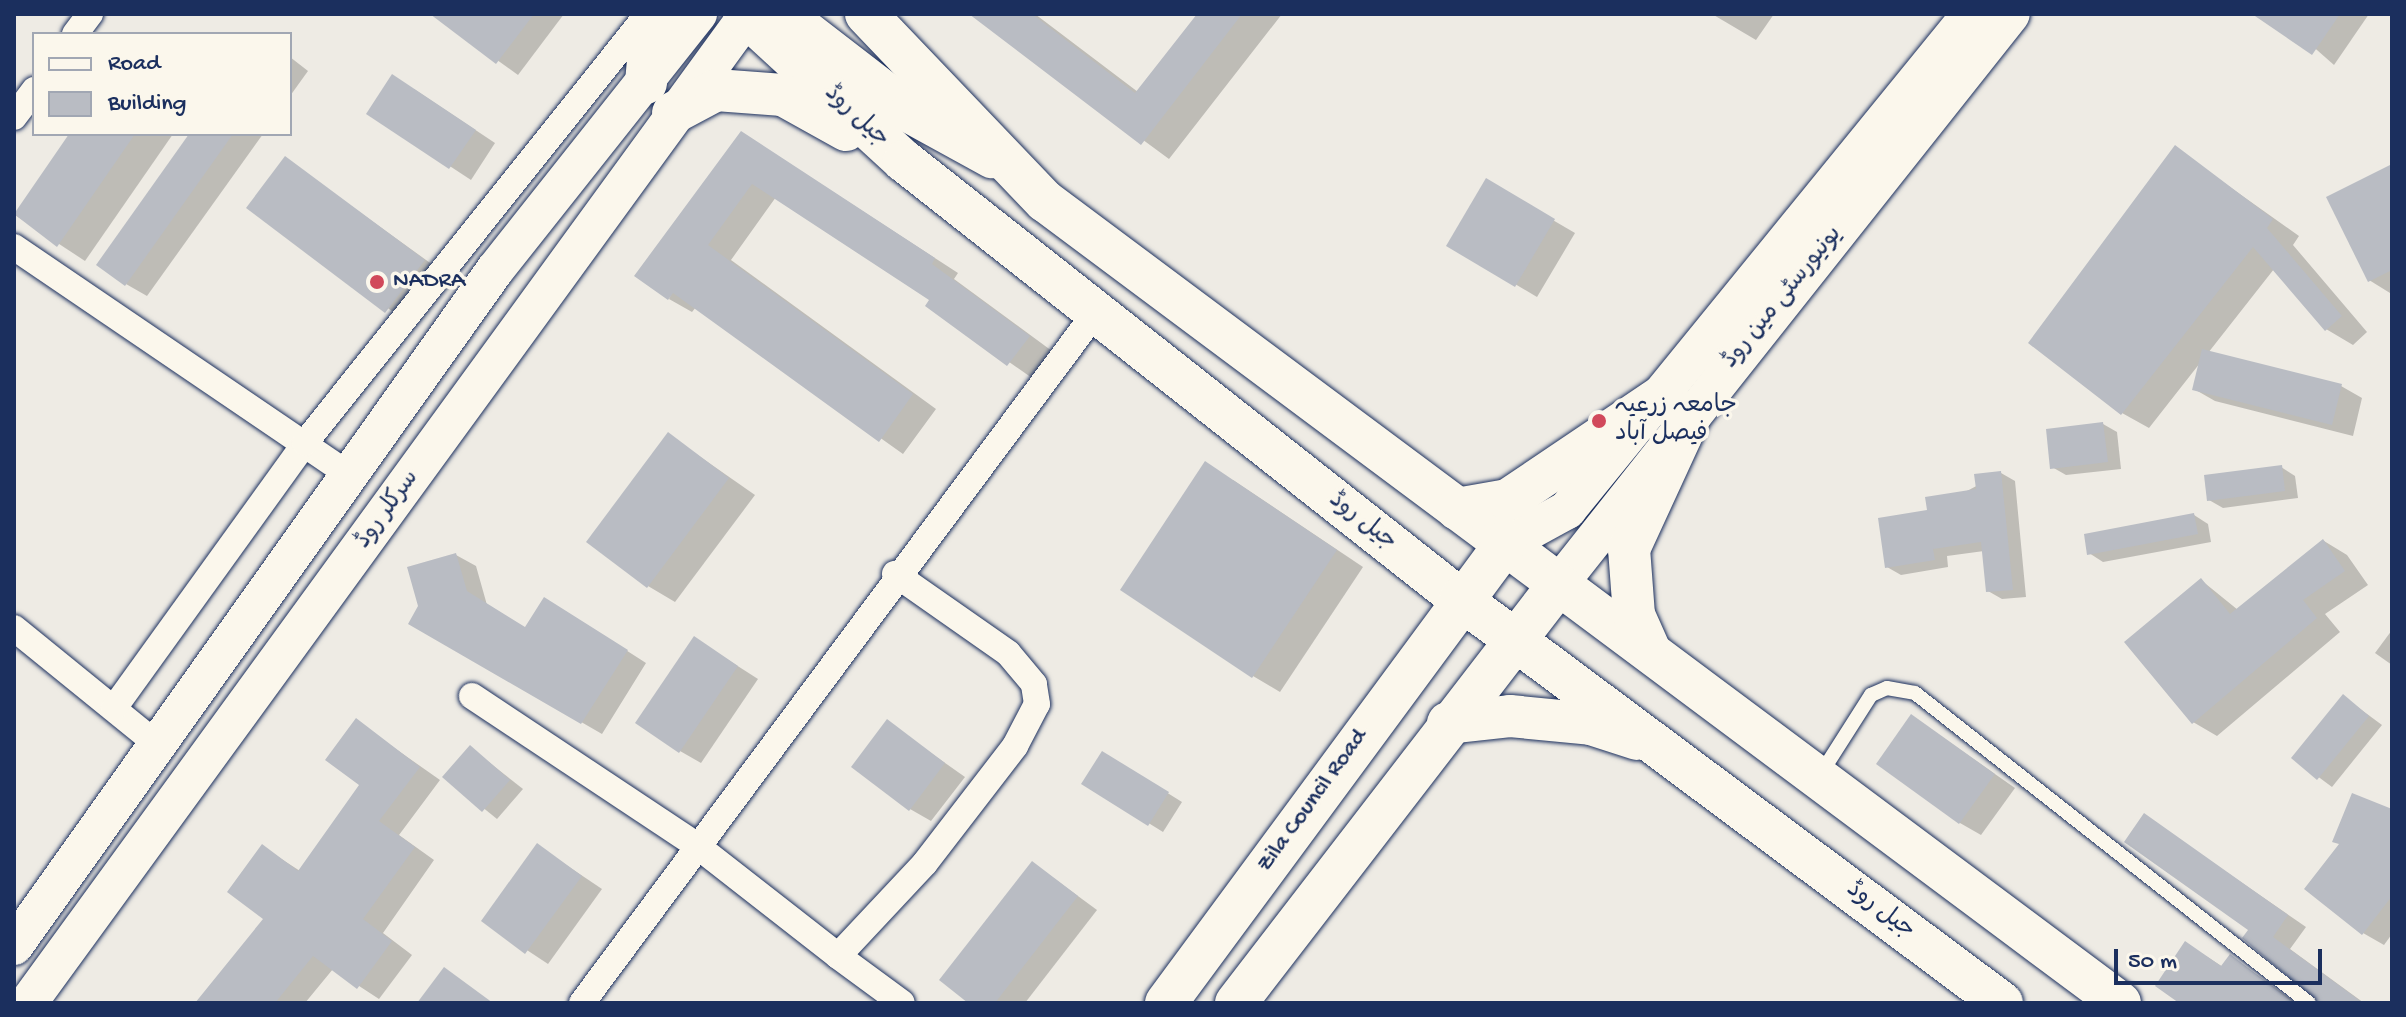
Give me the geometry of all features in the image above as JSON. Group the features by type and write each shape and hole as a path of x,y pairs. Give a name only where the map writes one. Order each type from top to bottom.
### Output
{"main road":[{"path":"650,14 660,98 716,90 783,95 904,161"},
{"name":"سرکلر روڈ","path":"28,1003 660,98 698,14"},
{"path":"866,14 1045,201 1820,776 2120,1003"},
{"name":"یونیورسٹی مین روڈ","path":"1559,584 1677,404 1971,14"},
{"name":"یونیورسٹی مین روڈ","path":"1505,544 1567,510 1677,404 2011,14"},
{"path":"755,15 910,112 1019,172"},
{"name":"سرکلر روڈ","path":"14,946 495,270 660,98 755,15"},
{"name":"جیل روڈ","path":"755,15 904,161 1460,599 1514,635 2002,1003"},
{"path":"1457,509 1508,500 1677,404"},
{"path":"1650,651 1634,615 1629,549 1677,404"},
{"name":"Zila Council Road","path":"1166,1003 1460,599 1505,544"},
{"path":"1236,1003 1514,635 1559,584"},
{"path":"1448,723 1510,716 1577,723 1661,746"}],"street":[{"path":"76,32 90,14"},
{"path":"114,708 305,443 618,43 650,14"},
{"path":"618,43 660,98"},
{"path":"14,117 32,93"},
{"path":"14,247 349,475"},
{"path":"582,1003 895,574 1096,312"},
{"path":"838,956 925,863 1015,746 1037,704 1034,684 1008,653 895,574"},
{"path":"14,628 158,745"},
{"path":"472,696 696,845 902,1003"}],"lane":[{"path":"1820,776 1871,695 1887,688 1915,693 2309,1003"}],"building":[{"path":"430,14 534,14 496,64"},
{"path":"969,14 1032,14 1135,93 1197,14 1242,14 1141,145"},
{"path":"2252,14 2340,14 2312,55"},
{"path":"392,74 476,130 449,169 366,114"},
{"path":"741,131 935,258 932,264 1030,336 1007,366 925,306 929,300 752,184 708,245 913,394 879,442 673,293 668,300 634,276"},
{"path":"68,136 134,136 57,247 14,214"},
{"path":"188,136 232,136 125,286 96,265"},
{"path":"2175,145 2273,219 2267,228 2342,316 2325,331 2253,247 2121,415 2028,343"},
{"path":"285,156 425,260 385,313 246,208"},
{"path":"2392,164 2392,270 2368,282 2326,197"},
{"path":"1486,178 1555,219 1515,287 1446,246"},
{"path":"2202,349 2342,384 2332,425 2192,390"},
{"path":"2103,422 2108,462 2050,469 2046,429"},
{"path":"668,432 729,478 647,588 586,542"},
{"path":"1205,461 1337,550 1252,678 1120,590"},
{"path":"2282,465 2285,491 2207,501 2204,475"},
{"path":"2001,471 2013,590 1986,592 1981,542 1933,549 1935,560 1885,568 1878,518 1927,510 1925,497 1976,489 1974,474"},
{"path":"2194,513 2198,534 2087,555 2084,534"},
{"path":"2323,539 2345,571 2303,600 2317,618 2192,724 2124,642 2201,578 2230,614"},
{"path":"456,553 467,591 525,627 544,597 628,650 581,724 408,624 418,606 407,567"},
{"path":"694,636 738,666 679,753 635,723"},
{"path":"2343,694 2369,716 2317,780 2291,758"},
{"path":"1911,714 1995,774 1959,824 1876,764"},
{"path":"356,718 420,767 379,821 415,847 363,919 392,941 357,989 313,956 275,1003 195,1003 263,919 227,892 262,844 298,871 359,785 325,760"},
{"path":"887,719 945,763 909,811 851,767"},
{"path":"470,745 510,780 482,812 442,777"},
{"path":"1102,751 1169,792 1148,826 1081,784"},
{"path":"2352,793 2392,809 2392,896 2362,935 2304,889 2339,844 2332,842"},
{"path":"2144,813 2288,915 2273,937 2363,1003 2319,1003 2242,938 2248,930 2124,842"},
{"path":"537,843 582,876 525,954 481,921"},
{"path":"1032,861 1078,896 995,1003 968,1003 939,980"},
{"path":"2185,941 2221,966 2230,954 2293,1003 2179,1003 2155,986"},
{"path":"444,967 493,1003 417,1003"}],"place":[{"name":"NADRA","path":"377,282"},
{"name":"جامعہ زرعیہ فیصل آباد","path":"1599,421"}]}
